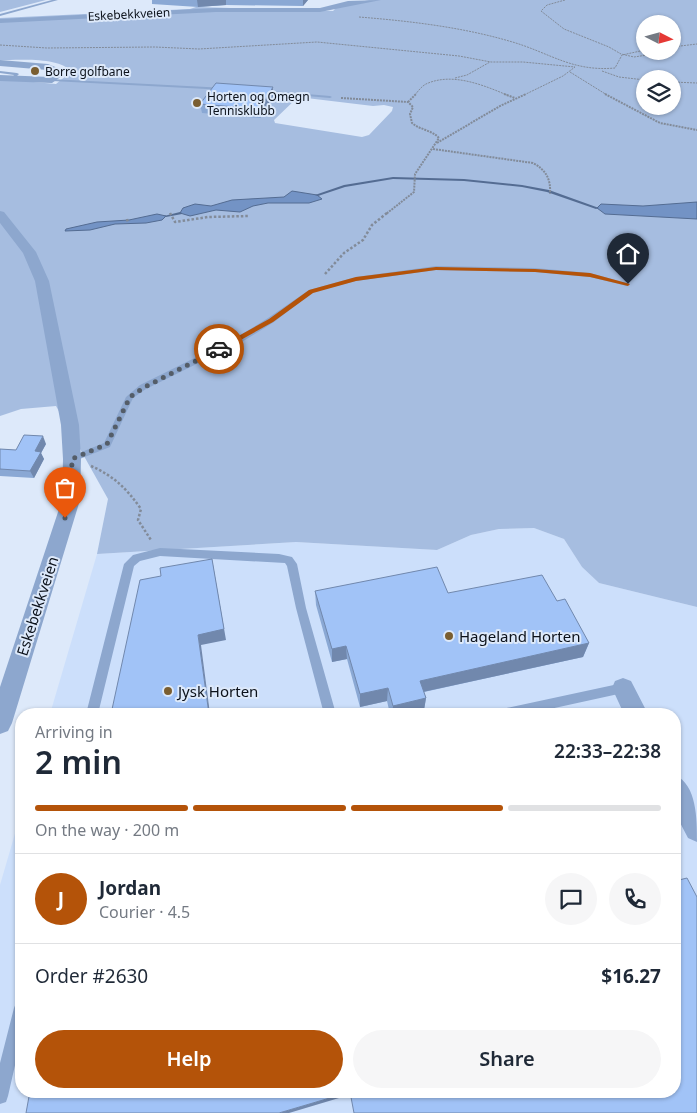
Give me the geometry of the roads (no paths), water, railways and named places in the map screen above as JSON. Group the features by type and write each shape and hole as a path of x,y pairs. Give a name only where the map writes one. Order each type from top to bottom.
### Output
{"street":[{"name":"Eskebekkveien","path":"0,21 208,10 320,10 365,0 377,0"},
{"path":"0,63 54,68 60,71 52,80 0,78"},
{"name":"Eskebekkveien","path":"0,215 31,254 42,281 70,425 72,459 71,500 0,723"},
{"path":"622,688 633,708"},
{"path":"681,804 688,823"}],"lane":[{"path":"0,14 56,0"},
{"path":"0,72 17,74 14,78"},
{"path":"52,80 234,90"},
{"path":"251,90 330,97"},
{"path":"72,459 107,444 130,397 143,388 242,338 311,292 356,279 436,268 535,270 590,275 628,284"},
{"path":"93,708 129,564 137,558 160,552 288,560 292,564 301,608 328,708"},
{"path":"530,708 622,688"},
{"path":"0,1096 15,1033"}],"waterway":[{"path":"317,195 344,186 393,178 464,180 522,186 548,191 597,208"},
{"path":"166,216 180,213"}],"place":[{"name":"Borre golfbane","path":"35,71"},
{"name":"Horten og Omegn Tennisklubb","path":"197,103"},
{"name":"Hageland Horten","path":"449,636"},
{"name":"Jysk Horten","path":"168,691"}]}
